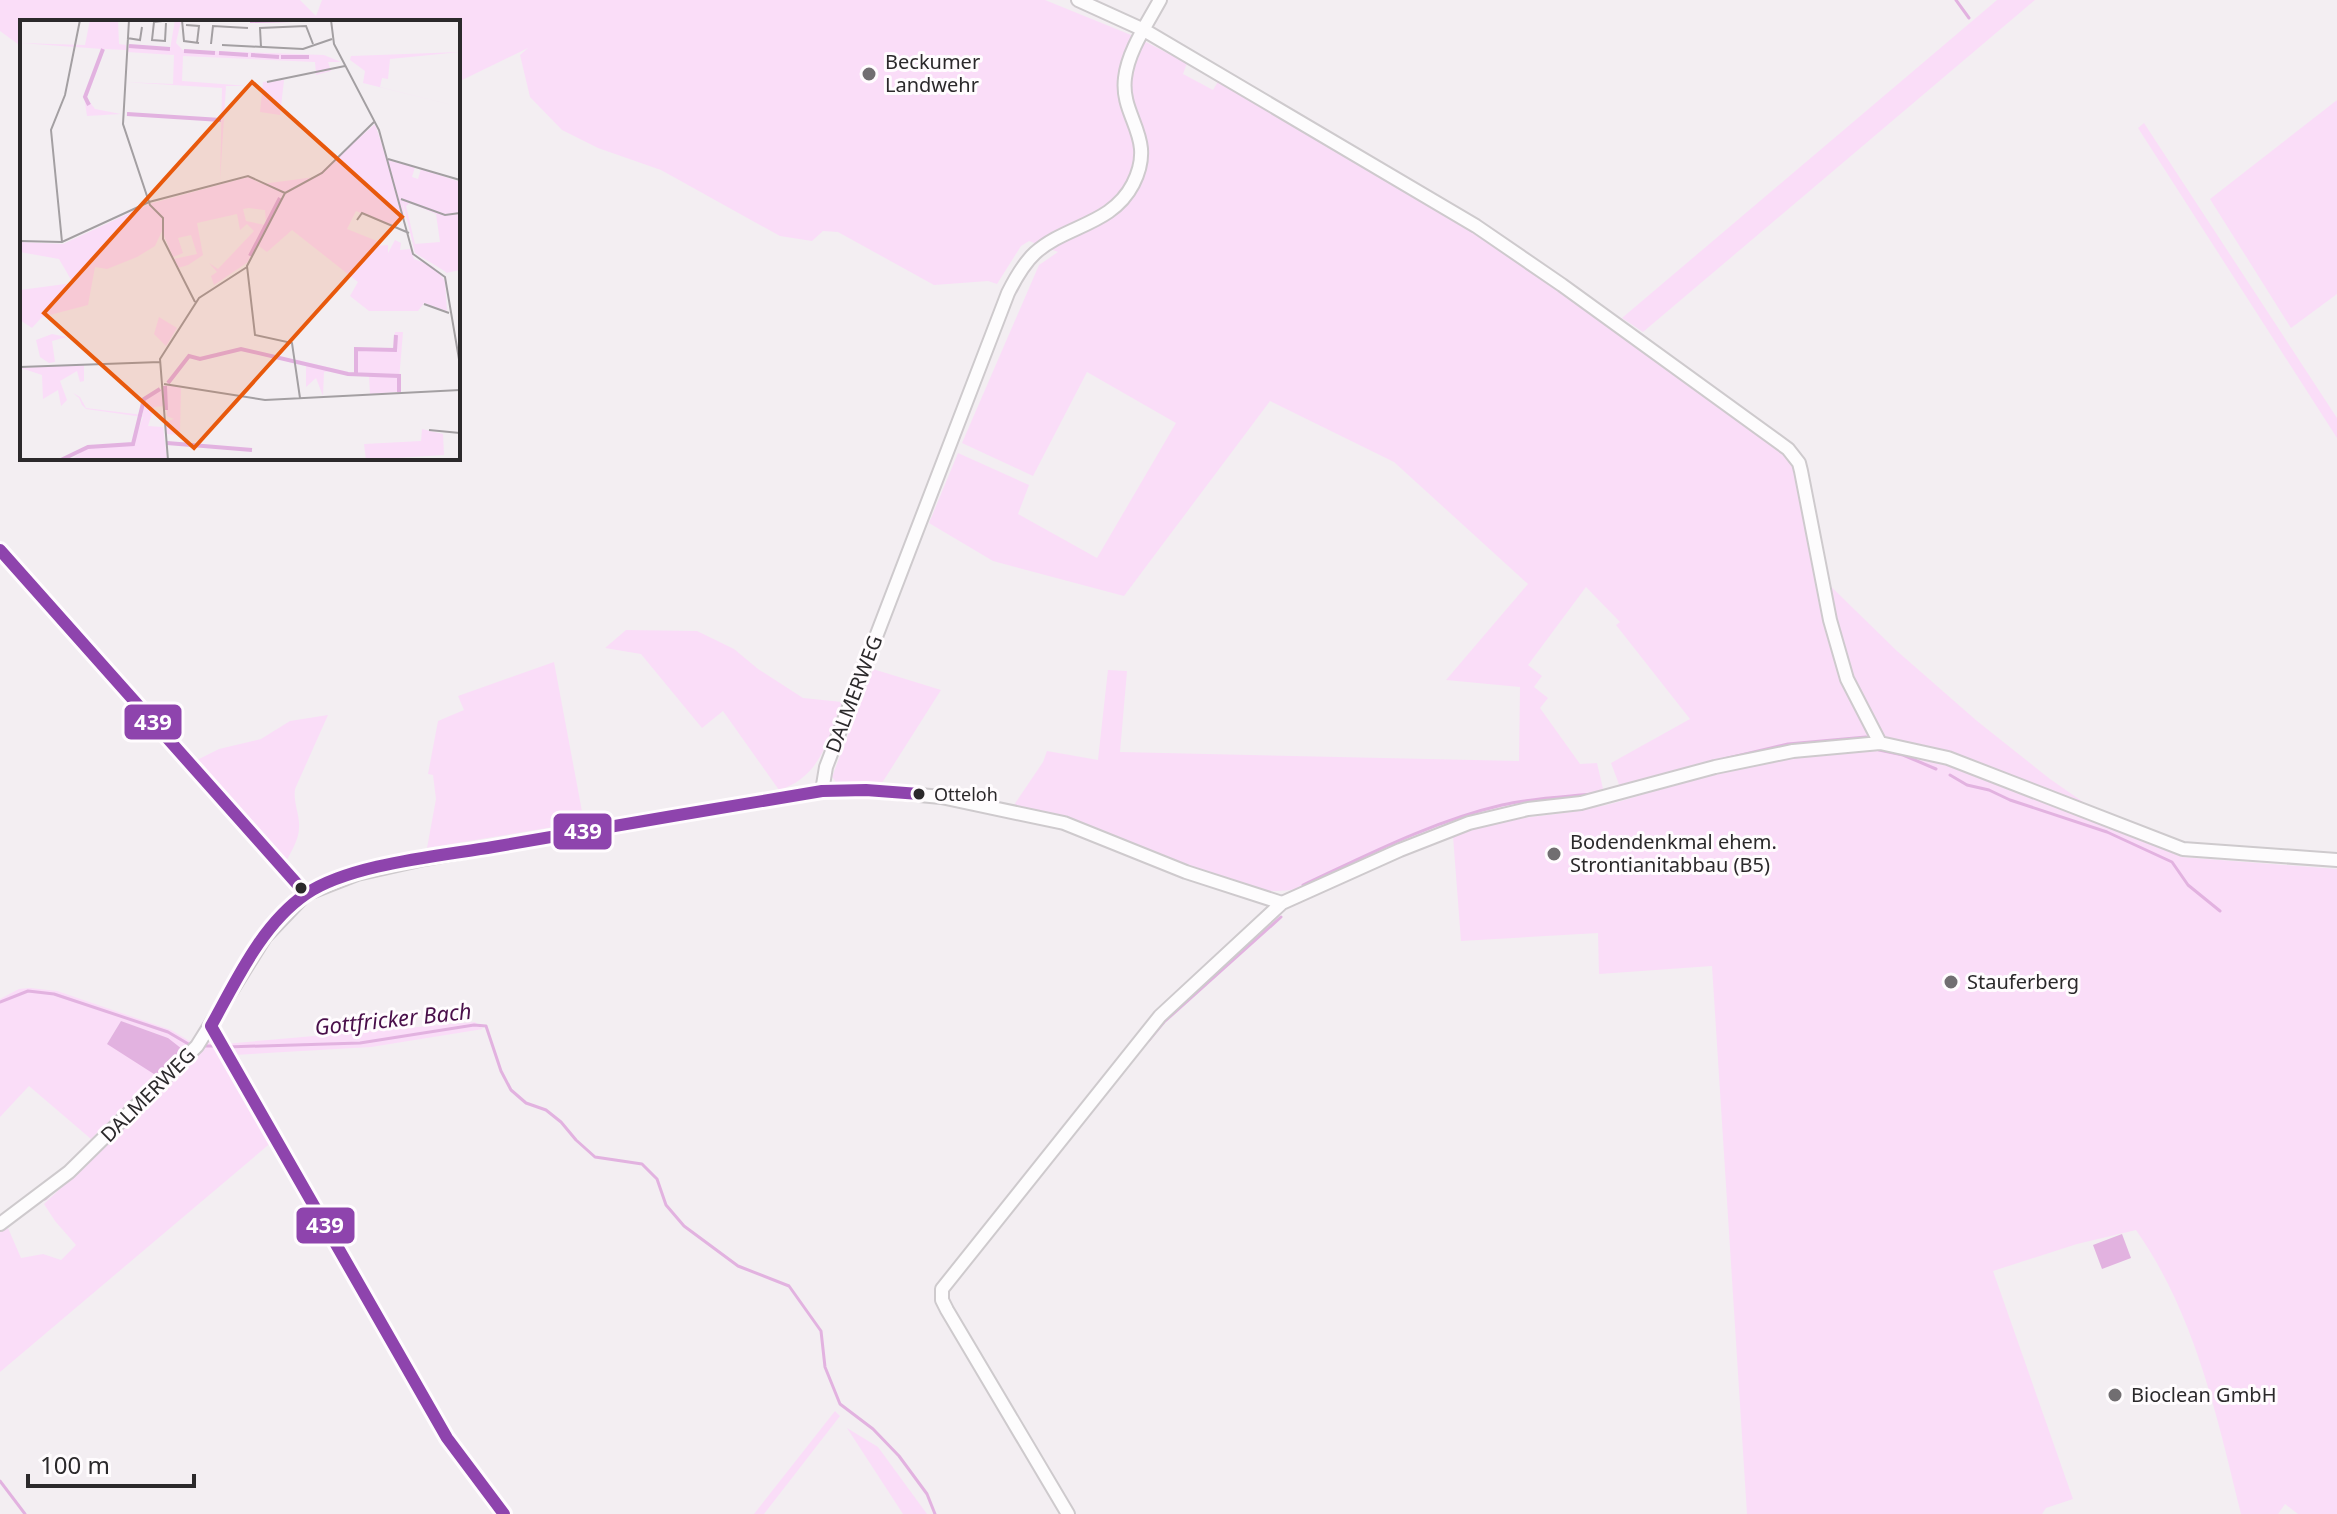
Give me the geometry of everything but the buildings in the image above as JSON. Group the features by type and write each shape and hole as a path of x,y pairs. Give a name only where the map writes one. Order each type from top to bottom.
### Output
{"street":[{"path":"1078,0 1144,30 1476,226 1788,449 1799,463 1830,620 1847,679 1880,743"},
{"name":"DALMERWEG","path":"0,1224 69,1172 188,1055 211,1026 265,937 306,894 357,874 424,859 822,791 826,767 1008,293 1033,254 1046,244 1107,215 1120,203 1139,172 1141,140 1125,91 1125,77 1160,0"},
{"path":"0,550 306,894"},
{"path":"1068,1514 947,1310 942,1300 942,1289 1160,1016 1282,903 1469,823 1528,809 1581,803 1715,767 1793,751 1880,743 1948,758 2183,849 2337,860"},
{"path":"822,791 919,794 1064,823 1186,872 1282,903"},
{"path":"211,1026 447,1438 504,1514"}],"shaded area":[{"path":"0,0 300,0 316,16 322,0 1045,0 1136,37 1187,63 1183,74 1213,90 1219,80 1474,229 1786,452 1799,474 1813,569 1897,651 2050,779 2125,831 2181,857 2337,869 2337,1514 2298,1514 2285,1504 2278,1514 2241,1514 2213,1403 2189,1331 2174,1296 2136,1230 2077,1244 1993,1271 2073,1499 2046,1508 2042,1514 1747,1514 1712,966 1599,974 1598,933 1461,941 1453,836 1504,821 1606,805 1705,774 1707,761 1620,787 1611,763 1690,719 1616,625 1620,622 1586,587 1528,665 1542,676 1534,687 1548,698 1540,708 1580,764 1597,763 1604,793 1580,799 1536,801 1501,809 1314,885 1280,891 1246,887 1012,808 1047,751 1098,760 1108,670 1127,671 1120,752 1519,761 1520,687 1446,680 1528,584 1394,462 1270,401 1124,596 993,561 929,523 958,453 1029,485 1018,514 1097,558 1176,423 1087,372 1033,476 962,443 1039,265 1058,252 1029,241 1021,246 997,284 988,281 934,285 838,232 823,231 812,241 780,236 661,170 598,148 562,130 530,97 520,55 528,48 460,81 460,20 20,20 20,46 0,31"},
{"path":"1997,0 2035,0 1643,332 1622,318"},
{"path":"2337,100 2337,294 2291,328 2210,199"},
{"path":"2144,123 2337,418 2337,438 2138,128"},
{"path":"626,630 697,631 734,649 758,669 803,698 842,702 814,766 793,784 779,790 723,711 702,728 641,654 605,648"},
{"path":"554,662 584,822 427,848 436,799 433,775 428,774 438,721 464,710 458,696"},
{"path":"873,669 941,690 882,783 836,782 832,777"},
{"path":"328,715 295,789 299,833 285,864 195,761 219,749 261,739 290,721"},
{"path":"19,989 57,991 171,1030 191,1042 91,1139 29,1086 0,1117 0,999","holes":["121,1021 168,1038 107,1044"]},
{"path":"121,1021 168,1038 182,1049 157,1076 107,1044"},
{"path":"475,1022 483,1029 371,1047 234,1055 224,1044"},
{"path":"208,1041 214,1042 273,1141 0,1372 0,1232 8,1228 21,1258 43,1254 61,1260 76,1245 44,1204 150,1103"},
{"path":"2122,1234 2131,1258 2102,1269 2093,1245"},
{"path":"835,1411 840,1416 764,1514 754,1514"},
{"path":"847,1428 878,1447 927,1514 903,1514"}],"waterway":[{"path":"1956,0 1969,18"},
{"path":"1724,759 1788,744 1866,737"},
{"path":"1879,750 1903,755 1936,769"},
{"path":"1950,775 1967,785 2107,832 2172,862 2188,885 2220,911"},
{"path":"1303,885 1401,840 1476,812 1525,801 1593,794"},
{"path":"1149,1040 1164,1022 1281,917"},
{"name":"Gottfricker Bach","path":"0,1002 28,991 54,994 168,1032 190,1045"},
{"name":"Gottfricker Bach","path":"226,1047 360,1043 474,1025 486,1026 501,1071 511,1090 526,1103 546,1110 595,1157 642,1164 657,1179 666,1205 684,1226 738,1266 789,1286 821,1331 825,1367 840,1404 873,1429 899,1456 927,1494 935,1514"},
{"name":"Gottfricker Bach","path":"202,1046 218,1046"},
{"path":"139,1112 153,1097"},
{"path":"45,1199 57,1188"},
{"path":"0,1481 25,1514"}],"transit line":[{"name":"439","path":"0,550 306,894"},
{"name":"439","path":"504,1514 447,1438 211,1026 240,972 263,937 290,906 324,884 371,868 822,791 919,794"}],"place":[{"name":"Beckumer Landwehr","path":"869,74"},
{"name":"Otteloh","path":"919,794"},
{"name":"Bodendenkmal ehem. Strontianitabbau (B5)","path":"1554,854"},
{"name":"Stauferberg","path":"1951,982"},
{"name":"Bioclean GmbH","path":"2115,1395"}]}
